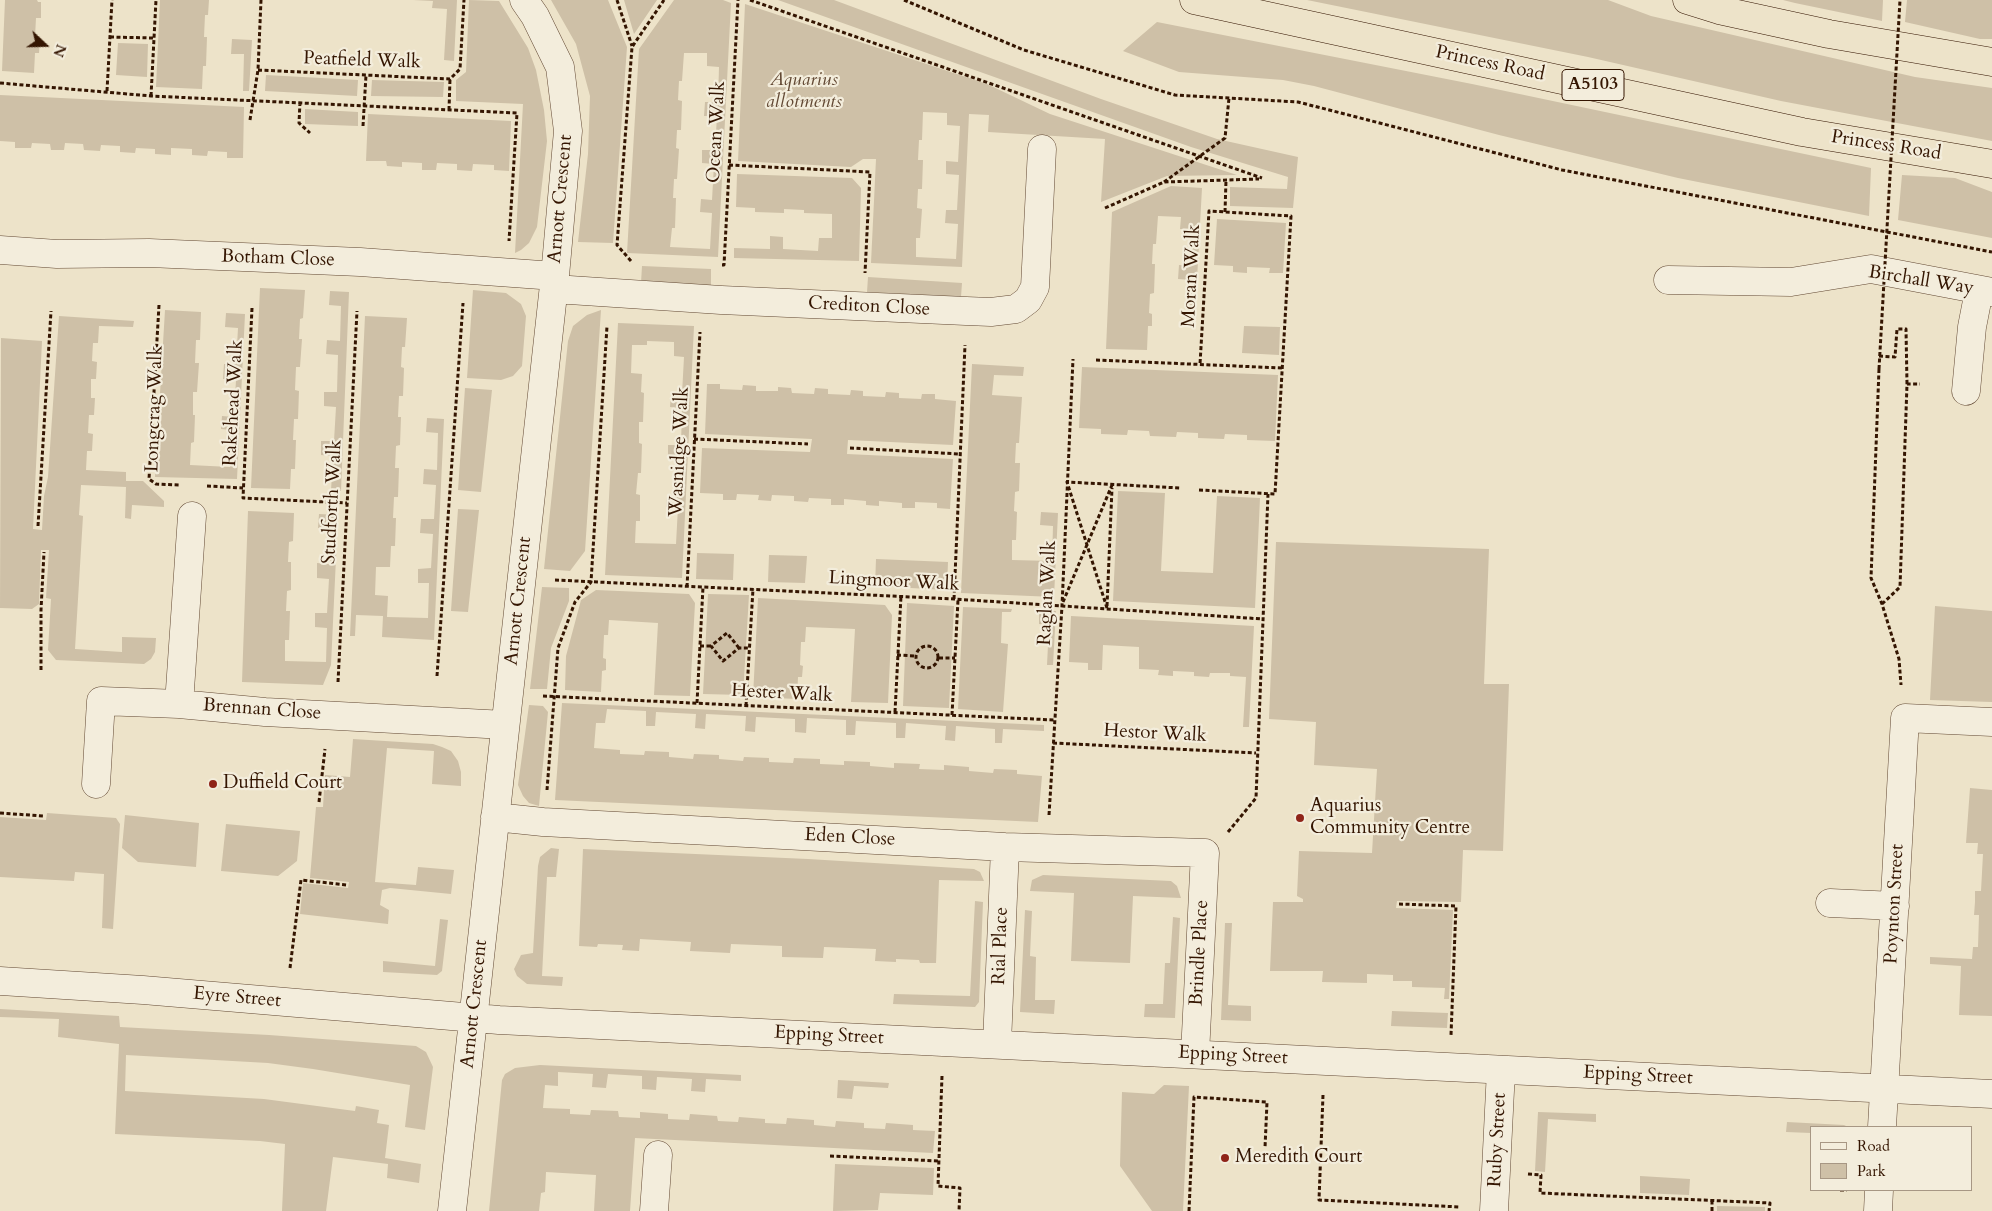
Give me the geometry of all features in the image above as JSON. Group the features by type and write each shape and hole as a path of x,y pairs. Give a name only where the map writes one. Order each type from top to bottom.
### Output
{"highway":[{"name":"Princess Road","path":"1194,0 1802,132 1992,164"},
{"path":"1687,0 1719,10 1829,34 1992,62"}],"street":[{"name":"Arnott Crescent","path":"452,1211 554,282 568,131 560,68 535,16 524,0"},
{"name":"Crediton Close","path":"554,282 720,300 991,312 1016,309 1028,300 1035,287 1042,149"},
{"name":"Botham Close","path":"0,250 57,254 149,253 360,262 554,282"},
{"name":"Birchall Way","path":"1668,280 1791,282 1871,269 1986,292"},
{"path":"1966,391 1972,327 1986,292"},
{"path":"179,704 192,516"},
{"name":"Brennan Close","path":"96,784 101,701 179,704 265,712 505,725"},
{"path":"1904,718 1992,722"},
{"name":"Poynton Street","path":"1882,1126 1904,718"},
{"name":"Eden Close","path":"495,817 543,822 1005,847 1214,845"},
{"name":"Brindle Place","path":"1195,1054 1214,845"},
{"name":"Rial Place","path":"997,1044 1005,847"},
{"path":"1830,903 1895,906"},
{"name":"Eyre Street","path":"0,981 143,990 474,1018"},
{"name":"Epping Street","path":"474,1018 1992,1094"},
{"name":"Ruby Street","path":"1494,1211 1501,1070"},
{"path":"654,1211 658,1155"},
{"path":"1878,1211 1879,1191"}],"path":[{"path":"107,91 112,0"},
{"path":"151,96 156,0"},
{"path":"250,120 258,70 261,0"},
{"path":"449,110 450,79 460,69 464,0"},
{"path":"618,0 632,47 616,245 631,261 640,261"},
{"path":"632,47 664,0"},
{"name":"Ocean Walk","path":"715,265 724,265 738,0"},
{"path":"750,0 1262,178 1164,182"},
{"path":"904,0 1024,50 1174,95 1298,102 1562,170 1992,252"},
{"path":"1900,0 1879,356 1871,578 1882,604 1899,659 1904,718"},
{"path":"110,37 154,38"},
{"name":"Peatfield Walk","path":"258,70 450,79"},
{"path":"363,126 366,75"},
{"path":"0,83 151,96 517,113 509,244"},
{"path":"1105,208 1164,182 1225,138 1228,98"},
{"path":"300,102 299,123 310,133"},
{"path":"729,165 870,172 864,306"},
{"path":"1225,212 1226,180"},
{"name":"Moran Walk","path":"1200,364 1209,211 1291,216 1282,368"},
{"path":"437,676 463,299"},
{"name":"Longcrag Walk","path":"159,306 150,479 156,484 180,486"},
{"name":"Rakehead Walk","path":"252,308 243,498 347,503"},
{"path":"38,526 51,311"},
{"name":"Studforth Walk","path":"338,686 356,311"},
{"path":"547,795 558,648 574,602 591,582 608,325"},
{"name":"Wasnidge Walk","path":"687,587 700,328"},
{"path":"1879,356 1895,357 1897,329 1906,329 1907,384 1900,587 1882,604"},
{"path":"952,715 965,341"},
{"name":"Raglan Walk","path":"1049,819 1062,606 1073,359"},
{"path":"1096,360 1282,368 1275,494 1199,490"},
{"path":"1907,384 1920,384"},
{"path":"694,439 808,444"},
{"path":"850,448 960,454"},
{"path":"1106,608 1067,482 1180,488"},
{"path":"1062,606 1112,485"},
{"path":"1106,608 1112,485"},
{"path":"198,486 244,488"},
{"path":"1214,845 1256,798 1256,753 1268,494"},
{"path":"41,670 40,610 44,552"},
{"name":"Lingmoor Walk","path":"522,577 687,587 753,588 956,599 1263,618"},
{"path":"697,703 703,587"},
{"path":"746,706 753,588"},
{"path":"895,712 901,596"},
{"path":"700,646 711,646 727,633 739,648"},
{"path":"711,646 723,661 739,648 749,648"},
{"path":"930,646 936,650 939,658 936,665 927,669 920,666 916,656 922,647 930,646"},
{"path":"897,655 916,656"},
{"path":"939,658 955,658"},
{"name":"Hester Walk","path":"509,694 1054,720"},
{"path":"319,802 326,740"},
{"name":"Hestor Walk","path":"1053,743 1256,753"},
{"path":"0,813 43,816"},
{"path":"289,976 300,880 347,885"},
{"path":"1400,904 1456,906 1451,1035"},
{"path":"942,1076 938,1186 960,1188 959,1211"},
{"path":"1323,1094 1319,1200 1464,1207"},
{"path":"1189,1211 1194,1097 1267,1102 1265,1148"},
{"path":"830,1156 939,1161"},
{"path":"1525,1173 1542,1175 1540,1193 1770,1203 1769,1211"},
{"path":"1712,1200 1712,1211"}],"green space":[{"path":"5,0 37,0 41,2 41,18 36,18 35,37 40,37 39,53 35,53 34,73 2,71"},
{"path":"160,0 209,0 208,15 205,15 204,37 207,37 206,66 203,66 202,89 156,87"},
{"path":"413,0 457,0 454,61 444,60 447,9 432,8 433,1"},
{"path":"469,0 499,1 528,48 536,70 544,110 547,141 537,227 529,243 515,253 523,104 456,101 456,80 466,72"},
{"path":"551,0 608,0 627,47 613,243 578,242 588,154 590,96 576,44"},
{"path":"624,0 657,0 634,34"},
{"path":"674,0 723,0 731,3 718,257 627,253 639,49","holes":["684,53 707,53 707,66 719,67 718,102 705,102 704,116 717,116 715,150 702,150 702,163 714,164 712,200 701,199 700,212 712,213 710,249 670,247 672,228 675,228 676,198 673,198 674,179 677,179 679,149 676,148 677,130 681,130 682,101 678,100 679,81 682,81"]},
{"path":"778,0 834,0 1101,99 1217,139 1298,157 1293,208 1230,206 1230,187 1287,189 1288,177 1191,147"},
{"path":"1307,0 1608,0 1651,16 1915,77 1992,88 1992,141 1781,101 1588,57"},
{"path":"1783,0 1883,0 1882,21 1795,3"},
{"path":"1907,0 1992,0 1992,39 1980,39 1905,22"},
{"name":"Aquarius allotments","path":"745,4 987,84 1050,114 1237,175 1167,176 1101,202 1105,139 988,132 989,115 969,114 962,267 871,263 876,159 863,159 851,167 738,161","holes":["923,112 947,113 947,125 960,126 958,162 946,161 946,174 959,175 957,210 946,210 945,223 958,224 956,259 916,257 916,238 920,238 922,209 917,208 918,189 922,189 923,160 918,160 919,140 922,140"]},
{"path":"1157,22 1472,84 1871,168 1869,216 1678,178 1499,135 1314,86 1283,80 1179,72 1123,51"},
{"path":"232,39 252,40 249,91 243,91 244,54 231,54"},
{"path":"118,43 148,44 147,77 116,75"},
{"path":"266,75 358,80 357,96 265,91"},
{"path":"372,80 444,82 443,97 371,96"},
{"path":"0,95 244,107 243,158 227,158 227,152 208,151 207,156 192,155 192,149 171,148 171,155 155,154 155,149 136,148 135,153 120,152 120,146 101,145 100,151 84,150 83,144 65,143 64,150 51,150 50,144 32,143 31,148 15,148 15,142 0,141"},
{"path":"305,109 358,112 358,126 305,124"},
{"path":"368,114 511,121 509,171 494,170 494,165 473,164 472,171 457,170 457,164 437,163 436,170 422,170 422,163 402,162 402,167 387,166 386,161 366,161"},
{"path":"737,174 852,178 861,188 859,261 734,258 734,248 770,249 770,236 783,237 783,249 818,251 819,238 832,238 832,214 804,213 804,210 784,209 784,213 755,212 755,208 736,207"},
{"path":"1902,175 1955,178 1992,192 1992,238 1898,220"},
{"path":"1171,186 1202,188 1195,316 1189,315 1191,280 1178,279 1179,265 1191,266 1193,230 1180,229 1181,217 1158,216 1156,244 1153,244 1152,264 1155,264 1154,293 1150,294 1149,313 1152,314 1152,326 1148,326 1147,350 1106,349 1112,212"},
{"path":"1217,219 1286,223 1283,273 1269,273 1270,268 1247,267 1247,273 1233,272 1233,266 1214,265"},
{"path":"642,266 711,269 711,286 641,283"},
{"path":"868,277 962,283 961,297 867,292"},
{"path":"260,288 305,290 303,318 300,319 299,339 302,339 300,367 296,367 295,390 299,391 298,419 294,419 293,440 296,440 295,469 291,469 290,489 251,488"},
{"path":"473,290 506,293 521,304 526,316 522,366 513,376 501,380 467,378"},
{"path":"330,291 349,292 341,491 331,491 333,456 321,455 321,441 334,441 336,407 324,406 324,392 337,392 338,355 326,354 327,340 340,341 341,306 329,305"},
{"path":"165,310 201,312 200,340 196,340 195,363 199,363 197,392 193,392 193,415 195,415 194,442 191,443 190,465 230,467 232,430 221,429 222,416 234,417 236,380 223,379 224,364 236,364 238,328 225,327 226,313 245,314 237,479 155,477"},
{"path":"601,310 585,551 570,571 544,569 568,341 573,326 587,315"},
{"path":"59,316 134,321 133,327 99,326 98,343 93,343 92,361 97,362 96,379 91,379 91,398 95,398 94,415 89,415 88,433 93,434 92,451 87,451 86,470 126,472 126,481 143,481 164,501 164,507 132,505 131,519 125,518 126,487 81,485 79,515 83,516 75,649 122,652 122,637 156,638 155,652 151,659 144,664 56,660 48,650 51,599 46,598 49,550 41,550 39,604 32,609 0,608 1,338 42,341 33,529 42,530 44,496 48,477"},
{"path":"365,316 407,318 405,347 402,347 401,367 404,368 403,396 399,396 398,417 401,417 400,445 396,446 395,468 399,468 398,497 394,497 393,518 396,518 395,546 391,546 390,567 376,567 375,595 388,596 387,617 428,618 429,583 418,583 418,569 431,568 433,534 420,533 421,519 434,519 436,485 423,484 424,469 437,470 438,433 426,432 427,418 444,419 434,640 382,637 383,616 356,615 355,636 350,636"},
{"path":"618,323 694,326 682,578 605,575","holes":["647,341 674,342 674,356 684,357 682,394 671,394 670,407 682,408 681,445 668,445 668,458 680,459 678,496 667,496 666,507 678,507 676,544 635,543 636,521 640,521 640,495 636,494 638,473 641,473 642,444 639,443 639,422 643,422 644,393 641,392 642,374 631,373 632,345 647,345"]},
{"path":"1244,326 1280,327 1279,355 1242,353"},
{"path":"972,364 1024,367 1023,376 994,375 992,395 1022,397 1019,443 1016,443 1015,463 1020,463 1019,491 1015,492 1014,511 1017,512 1016,540 1012,540 1012,560 1052,561 1053,526 1040,525 1041,512 1058,513 1054,597 961,593"},
{"path":"1082,367 1278,375 1275,441 1247,440 1247,435 1225,434 1224,439 1198,438 1198,433 1177,432 1176,437 1150,436 1149,431 1128,430 1127,435 1101,434 1101,429 1079,428"},
{"path":"707,384 720,384 720,389 742,390 743,385 756,386 756,391 778,391 778,387 791,388 792,393 814,394 815,388 828,389 828,394 850,395 851,390 863,391 863,396 885,397 886,392 899,393 899,398 921,399 922,394 935,394 935,399 956,401 953,445 848,440 847,454 953,459 950,509 937,508 937,503 915,502 915,508 902,508 902,503 879,501 879,506 866,505 866,501 844,499 844,505 831,505 831,499 809,498 808,502 794,501 794,496 772,495 771,501 758,500 759,495 737,494 736,500 723,500 723,494 700,493 702,448 810,452 812,439 705,434"},
{"path":"465,388 492,390 481,492 458,490"},
{"path":"1118,491 1165,493 1161,571 1213,573 1217,496 1260,498 1255,608 1113,601"},
{"path":"458,509 479,510 468,612 451,611"},
{"path":"248,511 294,513 293,541 289,542 288,562 291,562 291,590 287,591 286,611 290,611 289,640 285,640 285,661 326,662 327,628 315,627 315,613 327,613 329,579 317,578 317,563 329,564 331,529 318,528 319,514 338,515 331,665 323,685 242,682"},
{"path":"1276,542 1489,549 1484,684 1509,684 1503,851 1463,850 1461,902 1397,901 1396,908 1453,910 1449,999 1444,999 1445,988 1412,987 1412,981 1393,981 1393,975 1367,974 1367,983 1322,982 1323,971 1270,971 1273,902 1303,902 1303,899 1297,896 1299,851 1372,853 1377,769 1314,765 1316,722 1269,719"},
{"path":"697,553 734,554 733,580 696,579"},
{"path":"769,555 807,556 805,583 768,582"},
{"path":"876,559 948,562 947,590 875,586"},
{"path":"542,587 569,588 569,601 551,648 547,689 530,689"},
{"path":"596,590 689,594 695,603 690,696 654,695 658,623 609,620 608,635 604,635 603,658 606,659 606,670 602,671 601,692 565,690 566,656 581,600"},
{"path":"708,594 749,595 743,695 703,694"},
{"path":"758,598 885,605 892,615 888,703 851,702 855,629 806,627 805,642 801,642 800,665 803,666 802,677 798,677 797,699 753,697"},
{"path":"907,603 954,606 949,708 903,706"},
{"path":"1935,606 1992,611 1992,702 1930,700"},
{"path":"963,607 1012,609 1011,612 1002,612 1001,643 1008,644 1003,712 958,709"},
{"path":"1039,610 1056,611 1053,665 1047,665 1049,625 1039,624"},
{"path":"1071,616 1254,626 1249,727 1243,727 1246,677 1230,676 1230,673 1210,673 1209,677 1194,676 1194,672 1173,671 1173,676 1158,675 1159,670 1139,669 1139,647 1103,645 1102,670 1088,670 1088,663 1069,662"},
{"path":"562,703 1044,725 1044,731 1003,729 1002,743 995,743 995,729 956,726 955,741 945,740 946,726 906,723 905,738 896,738 896,723 856,721 855,735 846,735 846,720 807,718 806,733 795,732 795,719 756,717 755,732 745,731 746,716 706,714 705,729 695,728 696,714 656,712 655,726 646,726 646,711 607,709 605,723 596,723 594,748 620,750 620,754 644,755 645,751 669,752 669,757 693,759 694,754 719,755 719,759 743,761 744,757 769,758 769,762 793,763 794,758 820,759 820,764 844,765 844,761 870,762 870,766 894,768 894,763 920,764 919,769 944,770 944,765 969,767 969,771 993,773 994,769 1017,770 1017,774 1042,776 1038,822 555,800"},
{"path":"529,705 543,706 548,712 539,806 529,803 518,785"},
{"path":"353,739 433,744 451,751 458,761 461,772 461,786 432,784 434,751 387,748 375,882 416,885 418,867 454,870 451,894 390,888 382,890 380,905 389,910 388,924 300,914 303,883 348,888 349,882 310,878 316,807 323,807 325,775 350,777"},
{"path":"1970,788 1992,790 1992,1016 1959,1015 1961,966 1930,964 1930,957 1972,959 1973,947 1978,947 1979,915 1974,915 1975,891 1981,891 1983,854 1977,854 1978,843 1966,843"},
{"path":"47,813 116,818 120,824 113,929 102,928 104,874 75,872 74,881 0,877 0,817 46,820"},
{"path":"125,815 199,823 196,867 138,862 122,848"},
{"path":"226,824 300,831 297,861 278,876 221,871"},
{"path":"551,848 559,849 556,877 547,877 542,976 563,977 562,986 527,984 517,976 514,969 521,955 533,953 538,866 540,857"},
{"path":"583,849 808,859 974,869 980,872 984,881 939,880 936,963 920,963 919,960 896,959 896,962 875,961 876,949 824,947 823,958 782,957 782,946 731,944 730,953 690,951 691,942 640,939 639,951 622,950 623,945 598,944 597,947 579,946"},
{"path":"1043,875 1171,881 1177,886 1181,898 1133,896 1130,963 1071,961 1074,893 1030,891 1032,880"},
{"path":"975,901 983,902 979,1002 975,1007 893,1004 894,994 970,996"},
{"path":"1025,910 1032,911 1030,956 1036,957 1035,1000 1055,1000 1054,1014 1020,1012"},
{"path":"1173,917 1180,918 1175,1018 1144,1017 1145,1004 1163,1004 1165,963 1170,963"},
{"path":"440,919 448,920 442,971 437,975 383,972 383,961 435,966"},
{"path":"1225,923 1232,923 1228,1005 1251,1006 1251,1021 1221,1020"},
{"path":"0,1009 119,1016 120,1027 269,1035 416,1046 426,1052 433,1067 425,1130 405,1127 410,1085 268,1063 126,1055 125,1091 264,1099 355,1111 356,1106 379,1110 377,1123 389,1125 385,1158 421,1164 419,1183 387,1178 388,1164 333,1157 326,1211 282,1211 285,1144 260,1141 115,1134 119,1044 58,1037 59,1019 0,1017"},
{"path":"1392,1011 1448,1013 1447,1028 1391,1026"},
{"path":"540,1065 741,1075 741,1081 706,1079 705,1092 691,1091 692,1079 657,1077 656,1090 642,1089 642,1076 608,1074 606,1088 592,1087 593,1074 558,1072 558,1086 545,1085 543,1108 570,1109 570,1114 590,1115 591,1110 618,1111 619,1117 640,1118 640,1112 668,1114 668,1119 689,1120 690,1114 717,1116 718,1121 738,1122 739,1117 765,1119 765,1123 786,1124 787,1118 814,1120 814,1125 835,1127 836,1121 864,1123 864,1128 885,1129 886,1123 913,1125 913,1130 935,1131 933,1153 635,1138 630,1211 594,1211 596,1175 546,1172 545,1192 541,1193 539,1211 489,1211 502,1080 505,1074 515,1068"},
{"path":"838,1080 889,1083 888,1088 854,1086 852,1099 837,1098"},
{"path":"1164,1085 1189,1086 1183,1211 1152,1211 1120,1166 1122,1092 1154,1094"},
{"path":"1538,1112 1596,1114 1596,1122 1548,1119 1545,1172 1535,1171"},
{"path":"1787,1122 1846,1126 1810,1126 1810,1133 1786,1132"},
{"path":"835,1164 934,1168 933,1195 880,1193 878,1210 833,1211"},
{"path":"1640,1176 1690,1179 1689,1195 1640,1193"},
{"path":"1717,1206 1765,1207 1765,1211 1717,1211"}],"place":[{"name":"Duffield Court","path":"213,784"},
{"name":"Aquarius Community Centre","path":"1300,818"},
{"name":"Meredith Court","path":"1225,1158"}]}
